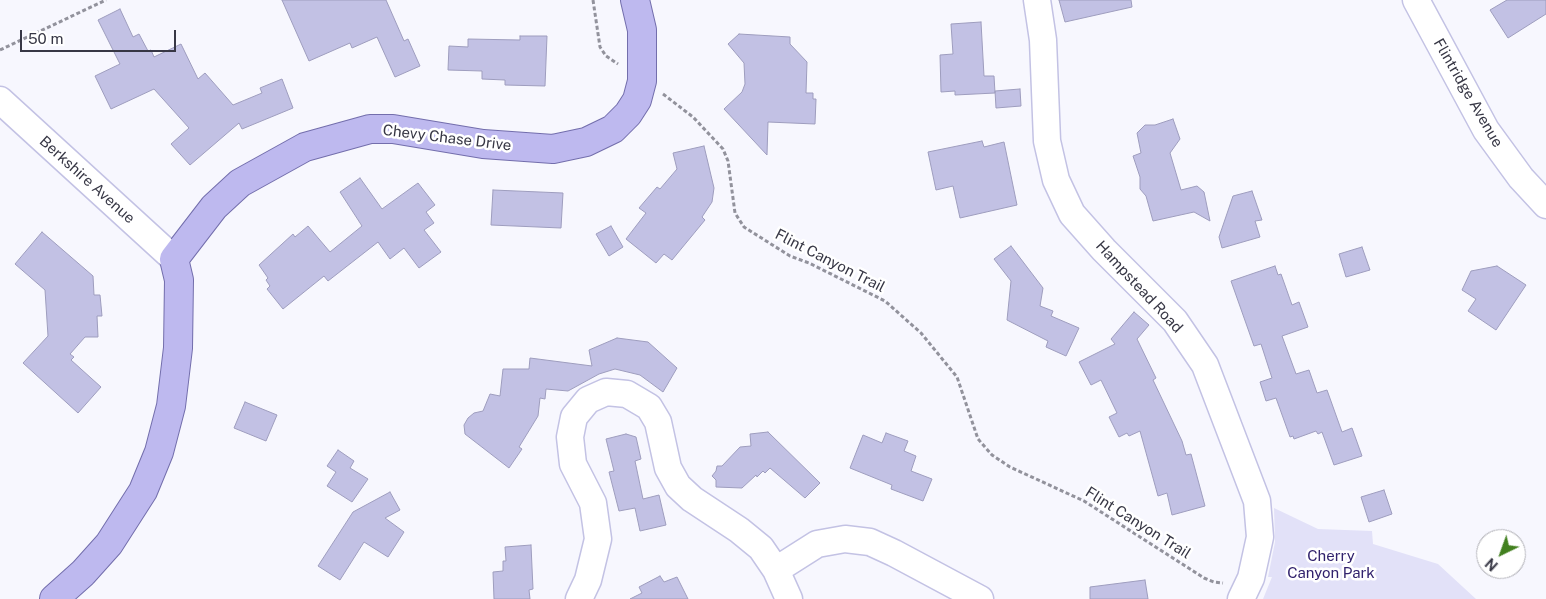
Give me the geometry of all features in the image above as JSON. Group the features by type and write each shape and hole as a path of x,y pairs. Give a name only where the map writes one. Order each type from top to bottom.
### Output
{"main road":[{"name":"Chevy Chase Drive","path":"174,259 214,207 240,182 305,147 334,138 370,129 393,128 483,144 553,149 586,142 613,130 628,114 637,100 642,81 642,30 635,0"},
{"path":"54,599 83,573 123,526 143,492 159,452 171,406 178,348 179,280 174,259"}],"street":[{"name":"Hampstead Road","path":"1037,0 1043,40 1046,141 1056,180 1072,214 1104,250 1175,321 1205,365 1257,501 1260,537 1250,578 1235,591"},
{"name":"Flintridge Avenue","path":"1416,0 1486,130 1520,178 1546,205"},
{"name":"Berkshire Avenue","path":"0,100 174,259"},
{"path":"579,599 588,580 598,539 593,504 573,464 570,437 574,417 588,400 606,392 626,394 649,407 658,422 668,468 678,486 692,499 739,530 761,548 776,570 789,599"},
{"path":"776,570 817,544 846,540 870,542 980,599"}],"path":[{"path":"0,50 106,0"},
{"path":"593,0 600,47 606,56 620,66"},
{"name":"Flint Canyon Trail","path":"660,92 693,117 723,149 728,161 735,213 744,227 790,256 816,266 885,301 922,333 957,377 978,439 992,455 1010,467 1084,501 1204,578 1235,591"}],"green space":[{"name":"Cherry Canyon Park","path":"1274,508 1318,529 1372,531 1373,544 1438,564 1476,599 1263,599 1272,577 1268,577 1275,542"}],"building":[{"path":"282,0 386,0 404,41 408,39 420,66 395,77 377,37 352,48 350,43 309,61"},
{"path":"1059,0 1131,0 1132,7 1065,22"},
{"path":"1507,0 1546,0 1546,14 1508,38 1490,10"},
{"path":"120,9 133,37 139,34 148,51 151,50 154,57 181,44 198,79 205,73 233,105 262,93 260,88 282,79 293,108 242,129 239,123 190,165 171,144 189,128 154,89 111,109 95,76 120,64 98,20"},
{"path":"981,22 984,76 994,76 995,93 955,95 955,91 941,92 940,55 953,54 951,24"},
{"path":"739,34 790,37 790,44 807,62 806,93 813,93 813,99 816,99 815,124 768,122 767,155 724,109 742,92 745,84 744,63 728,44"},
{"path":"520,36 547,36 545,86 505,85 505,80 482,79 482,71 448,70 449,46 468,47 468,39 520,40"},
{"path":"1020,89 1021,106 996,108 995,91"},
{"path":"1173,119 1180,139 1170,153 1181,190 1197,186 1204,192 1210,221 1194,212 1153,221 1146,196 1140,189 1140,177 1133,156 1141,153 1137,133 1145,125 1155,125"},
{"path":"982,141 984,147 1004,142 1017,205 960,218 953,186 936,190 928,152"},
{"path":"704,146 714,188 712,202 702,217 705,220 672,260 664,254 656,263 626,239 646,213 639,208 657,187 660,189 677,169 673,153"},
{"path":"360,178 382,209 418,183 435,205 426,212 434,223 424,230 441,252 419,268 404,248 390,259 378,242 328,281 324,276 283,309 267,289 270,286 266,280 268,278 259,265 293,234 295,237 308,226 330,252 362,226 340,192"},
{"path":"493,190 563,193 561,228 491,225"},
{"path":"1252,191 1262,220 1255,221 1260,237 1222,248 1219,237 1233,196"},
{"path":"611,226 623,247 609,256 596,234"},
{"path":"42,232 93,276 94,295 100,295 102,316 97,316 98,337 85,337 70,354 74,357 71,360 101,387 78,413 23,363 48,336 45,290 15,264"},
{"path":"1011,246 1043,288 1040,306 1053,311 1051,316 1079,328 1066,356 1046,347 1048,341 1007,320 1011,281 994,259"},
{"path":"1362,247 1370,270 1346,277 1339,254"},
{"path":"1275,266 1278,275 1281,274 1292,305 1299,302 1308,327 1282,336 1296,374 1309,370 1317,393 1327,390 1342,432 1352,428 1362,456 1334,465 1322,432 1318,434 1316,431 1294,439 1293,436 1290,437 1276,398 1266,401 1260,382 1272,378 1261,344 1254,346 1231,281"},
{"path":"1497,266 1526,285 1496,330 1468,311 1476,299 1462,290 1471,271"},
{"path":"1134,312 1149,325 1137,339 1156,378 1153,380 1182,441 1186,455 1191,454 1205,506 1172,515 1167,493 1158,496 1140,431 1129,436 1127,433 1119,437 1109,417 1117,413 1101,380 1091,385 1079,362 1115,344 1111,339"},
{"path":"617,338 648,342 677,368 663,392 640,375 615,369 599,374 568,391 546,389 545,399 540,398 538,416 519,447 522,449 509,468 465,434 464,425 468,418 474,413 483,411 490,394 500,396 503,369 529,369 530,358 592,366 589,350"},
{"path":"245,402 277,415 266,441 234,428"},
{"path":"768,432 820,483 805,498 770,468 765,473 763,471 757,477 756,475 742,488 716,487 716,480 712,476 717,466 722,466 740,447 751,446 750,434"},
{"path":"886,433 908,441 904,451 916,456 911,471 932,479 923,501 891,489 892,485 850,468 863,435 882,443"},
{"path":"626,434 636,437 641,459 635,461 643,499 659,495 666,525 640,531 635,508 619,511 609,472 614,471 606,439"},
{"path":"338,450 354,461 350,468 368,479 352,502 327,486 336,472 327,466"},
{"path":"1384,490 1392,514 1369,522 1361,497"},
{"path":"390,492 400,510 385,518 404,532 388,557 364,542 340,580 318,566 353,512"},
{"path":"531,545 533,589 529,590 530,599 494,599 493,572 503,571 503,561 506,561 505,547"},
{"path":"660,576 664,582 677,577 688,599 630,599 642,593 639,587"},
{"path":"1145,580 1148,599 1090,599 1090,587"}]}
